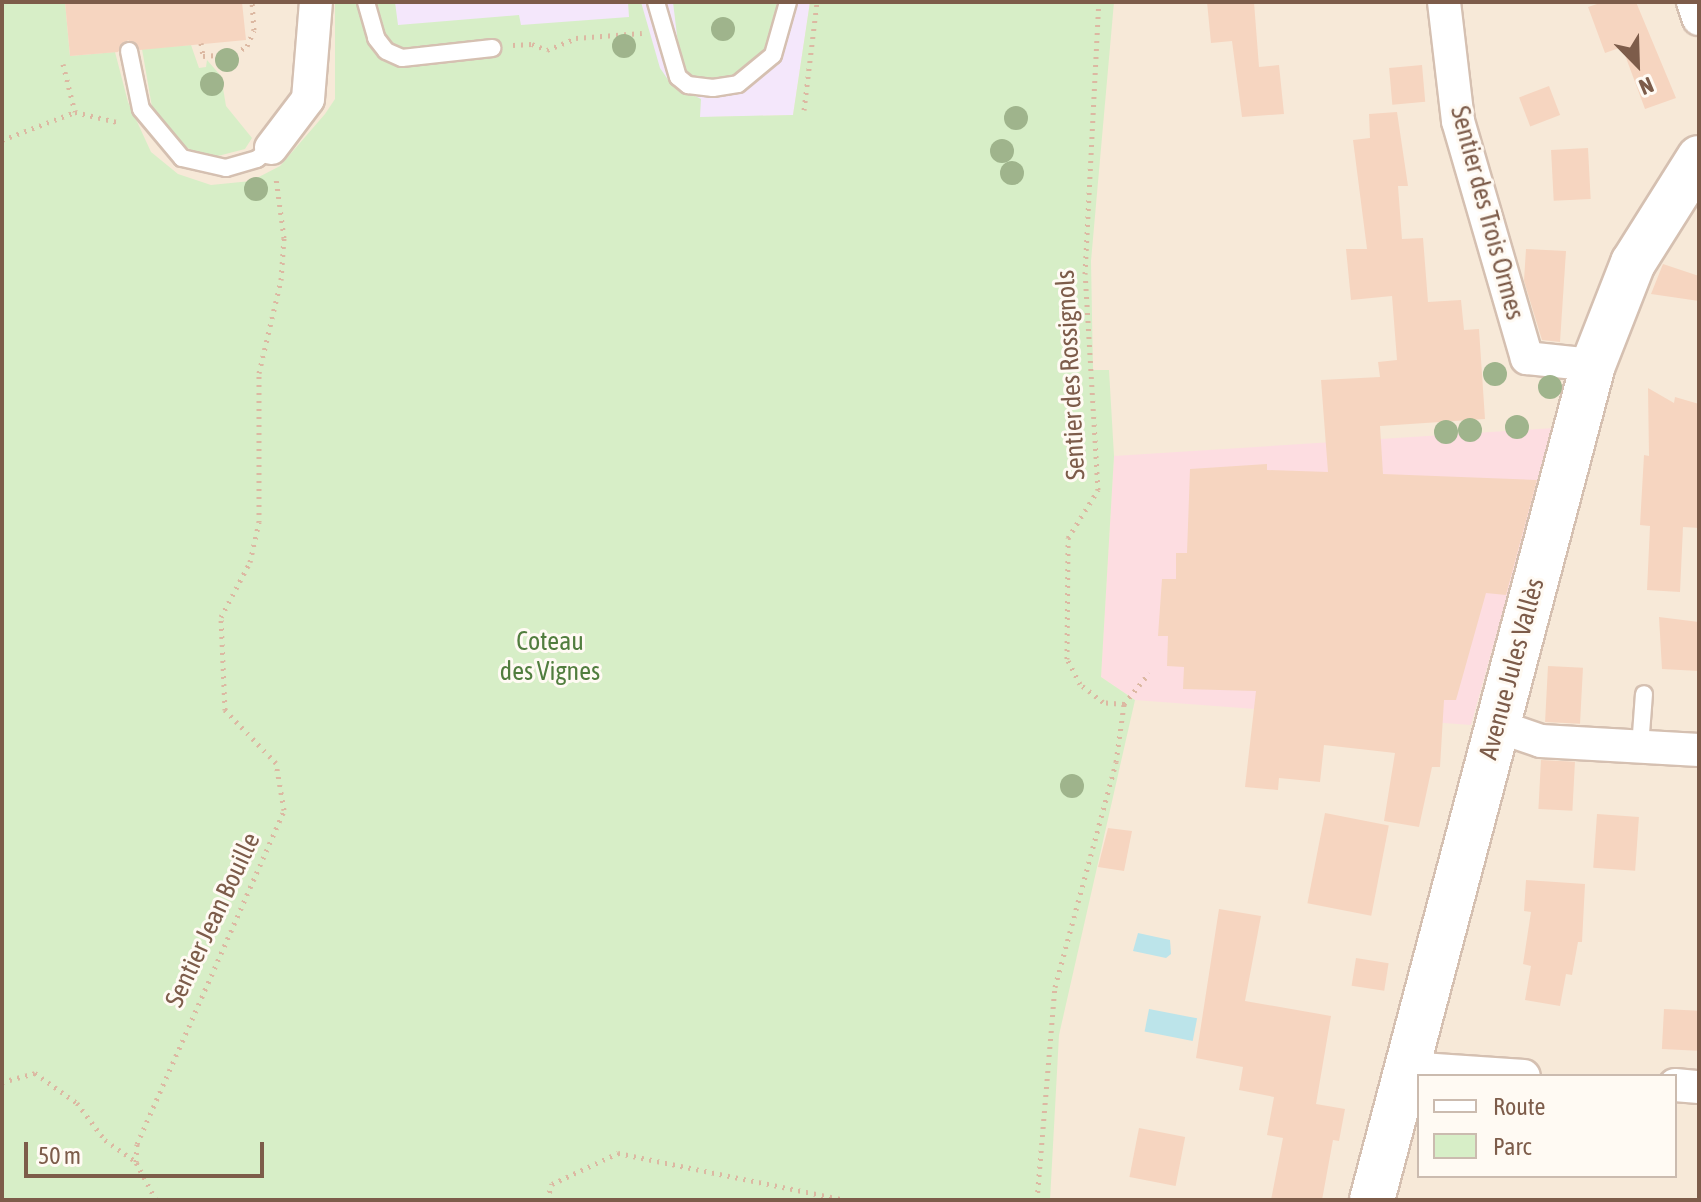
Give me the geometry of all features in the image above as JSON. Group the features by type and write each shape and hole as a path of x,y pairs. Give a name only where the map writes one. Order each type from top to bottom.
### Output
{"main road":[{"name":"Avenue Jules Vallès","path":"1372,1200 1593,365 1633,263 1699,158"}],"street":[{"path":"271,148 308,99 316,2"},
{"name":"Sentier des Trois Ormes","path":"1444,2 1458,121 1527,358 1593,365"},
{"path":"1693,2 1699,19"},
{"path":"1497,726 1541,741 1699,750"},
{"path":"1406,1068 1494,1074"},
{"path":"1677,1085 1699,1087"}],"lane":[{"path":"366,2 376,38 386,51 402,58 492,48"},
{"path":"656,2 678,77 688,85 713,88 738,84 773,55 788,2"},
{"path":"129,51 141,109 156,133 182,158 211,167 241,165 271,148"},
{"path":"1640,747 1644,694"}],"path":[{"path":"201,43 203,56 235,54 247,46 254,30 252,2"},
{"path":"804,110 817,2"},
{"name":"Sentier des Rossignols","path":"1099,2 1085,274 1098,490 1068,538 1067,659 1080,684 1103,702 1124,704"},
{"path":"532,44 547,50 576,38 644,33"},
{"path":"63,64 75,112"},
{"path":"2,140 75,112 156,133"},
{"name":"Sentier Jean Bouille","path":"136,1162 137,1144 201,991 253,890 284,810 276,763 225,710 221,617 250,562 259,522 259,373 279,287 284,238 271,148"},
{"path":"1037,1200 1055,987 1116,762 1124,704 1149,673"},
{"path":"2,1082 35,1073 77,1103 105,1140 136,1162 156,1200"},
{"path":"547,1200 552,1184 618,1153 845,1200"}],"shaded area":[{"name":"Coteau des Vignes","path":"2,2 1699,2 1699,1200 2,1200"},
{"path":"335,2 810,2 793,115 662,118 335,99"},
{"path":"1554,428 1471,725 1135,700 1101,677 1114,456"}],"green space":[{"name":"Coteau des Vignes","path":"2,2 65,2 70,56 115,52 128,102 151,152 178,174 211,185 251,181 280,166 325,114 335,99 335,2 395,2 398,25 519,15 521,25 629,17 628,2 641,2 660,68 671,84 701,99 700,117 793,115 810,2 1114,2 1091,261 1093,370 1109,370 1114,456 1101,677 1135,700 1059,1035 1050,1200 2,1200"},
{"path":"673,2 777,2 769,45 739,76 700,81 681,69"},
{"path":"191,45 199,68 206,67 207,60 221,76 226,106 252,138 245,149 214,157 199,154 182,145 152,107 142,49"}],"water":[{"path":"1138,933 1170,940 1171,954 1166,958 1133,951"},
{"path":"1149,1009 1197,1018 1193,1041 1145,1032"}],"building":[{"path":"65,2 242,2 246,40 140,50 128,40 118,52 70,56"},
{"path":"1207,2 1254,2 1259,67 1279,65 1284,114 1242,117 1232,41 1211,43"},
{"path":"1603,2 1636,2 1676,98 1645,109 1622,47 1605,53 1588,7"},
{"path":"1422,65 1425,102 1392,105 1389,68"},
{"path":"1549,86 1560,115 1530,126 1519,97"},
{"path":"1397,112 1408,186 1398,186 1402,239 1423,238 1428,302 1461,300 1464,330 1479,329 1485,419 1380,426 1383,474 1537,480 1506,595 1486,593 1456,700 1444,700 1440,767 1432,767 1419,827 1384,821 1395,753 1324,745 1320,782 1279,778 1278,790 1245,787 1256,691 1183,689 1184,667 1167,666 1168,636 1158,636 1162,579 1176,579 1176,553 1187,553 1190,469 1267,464 1267,470 1328,472 1321,380 1380,377 1378,362 1397,360 1392,296 1351,300 1346,249 1367,249 1353,140 1370,138 1369,114"},
{"path":"1588,148 1591,199 1554,201 1551,150"},
{"path":"1526,249 1566,251 1560,342 1542,340 1524,281"},
{"path":"1663,264 1699,276 1699,301 1651,294"},
{"path":"1648,388 1674,403 1675,397 1699,404 1699,528 1683,527 1680,592 1647,590 1650,526 1640,525 1644,455 1649,456"},
{"path":"1659,617 1699,622 1699,671 1662,669"},
{"path":"1548,666 1583,668 1580,724 1545,722"},
{"path":"1541,760 1575,762 1572,811 1538,809"},
{"path":"1325,813 1389,825 1371,916 1307,903"},
{"path":"1597,814 1639,817 1635,871 1593,868"},
{"path":"1108,828 1132,831 1124,871 1098,867"},
{"path":"1526,880 1585,884 1582,942 1578,942 1572,975 1566,974 1560,1006 1525,1000 1531,966 1523,964 1531,912 1524,911"},
{"path":"1219,909 1261,916 1245,1001 1331,1016 1316,1104 1345,1109 1339,1141 1333,1140 1322,1200 1271,1200 1283,1138 1267,1135 1274,1097 1239,1090 1243,1067 1196,1058"},
{"path":"1356,958 1389,963 1384,991 1352,986"},
{"path":"1664,1009 1699,1011 1697,1051 1662,1049"},
{"path":"1139,1128 1185,1137 1176,1186 1129,1177"}]}
